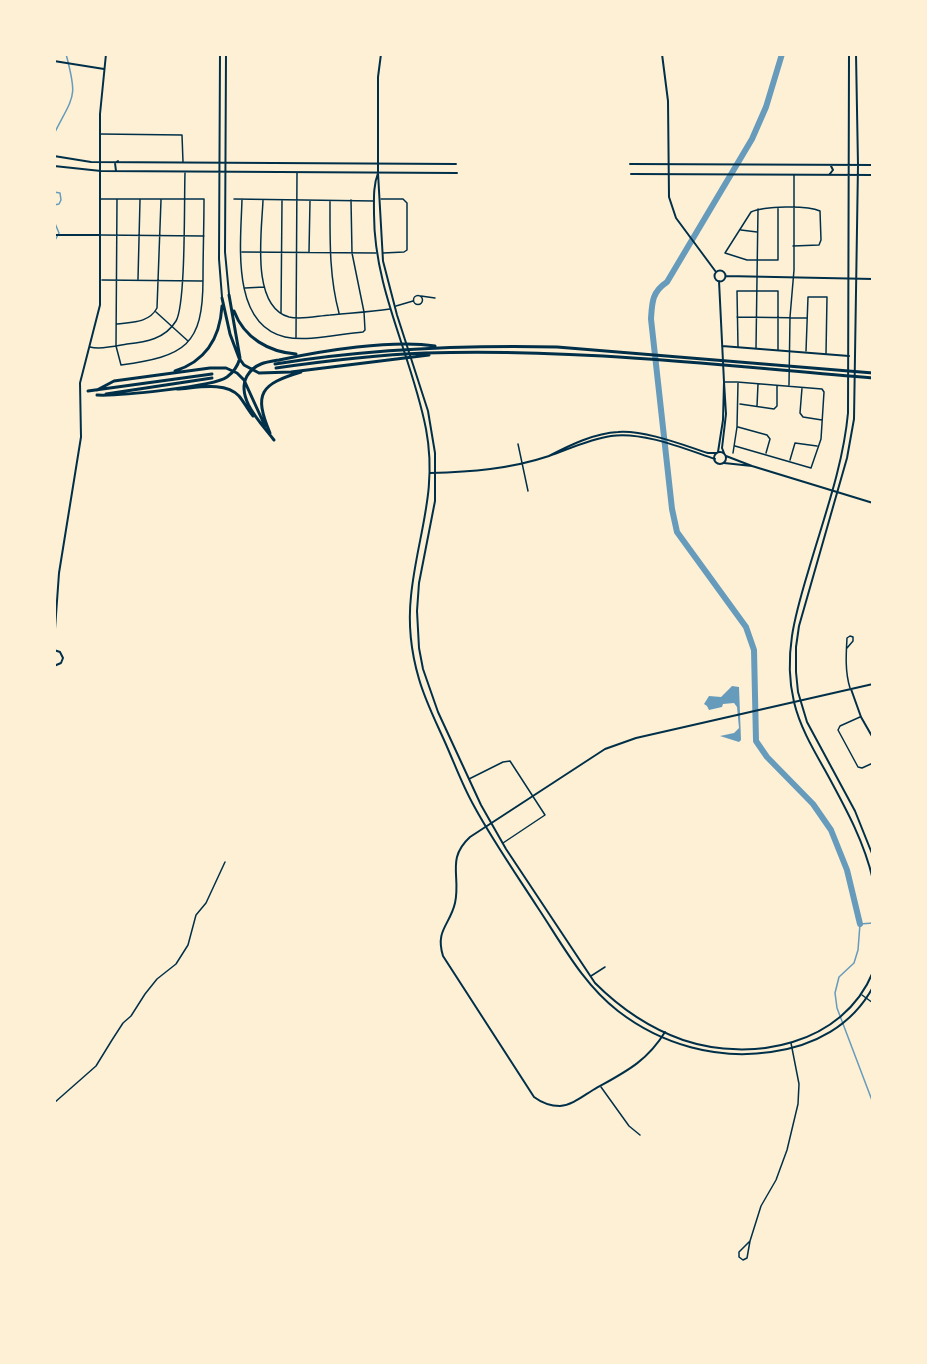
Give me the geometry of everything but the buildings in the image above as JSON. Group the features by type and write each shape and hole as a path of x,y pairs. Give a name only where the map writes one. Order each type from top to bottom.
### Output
{"highway":[{"path":"229,295 239,323 257,342 277,351 302,354"},
{"path":"97,395 112,396 154,391 215,382 229,376 239,362 240,351 229,295"},
{"path":"222,298 234,349 244,365 254,371 264,374 291,372 395,355"},
{"path":"166,374 192,363 208,351 219,329 222,298"},
{"path":"274,440 248,405 244,389 245,382 252,369 261,363 302,354 422,344 441,348 557,347 873,373"},
{"path":"422,353 441,348"},
{"path":"275,366 326,357 508,352 613,357 873,378"},
{"path":"97,390 114,381 219,367 237,373 247,385 261,419 274,440"},
{"path":"274,440 262,409 264,392 271,383 277,380 312,369"},
{"path":"88,391 212,376 90,396"},
{"path":"154,391 212,387 223,387 233,391 274,440"}],"main road":[{"path":"54,666 62,661 61,654 54,643 59,579 81,437 80,383 99,313 100,134 106,54"},
{"path":"220,54 219,259 222,298"},
{"path":"226,54 225,260 229,295"},
{"path":"381,54 378,77 378,173 383,253 395,307 428,411 434,441 436,473 432,519 417,596 419,648 429,692 468,779 491,823 590,976 610,998 642,1021 684,1040 716,1047 746,1049 791,1042 811,1036 834,1023 848,1010 861,994 873,972"},
{"path":"662,54 668,101 669,197 676,218 716,272 716,279 720,281 726,403 722,448 725,454 724,463"},
{"path":"849,54 850,279 847,429 793,625 789,669 794,702 805,734 858,834 873,880"},
{"path":"856,54 858,175 854,419 847,458 798,635 796,672 800,700 807,722 855,812 873,856"},
{"path":"54,61 104,69"},
{"path":"850,140 854,143 857,140"},
{"path":"54,156 91,162 456,164"},
{"path":"116,171 115,163 118,161"},
{"path":"199,172 203,167 202,163"},
{"path":"630,164 873,165"},
{"path":"829,175 833,170 830,165"},
{"path":"54,166 91,171 457,173"},
{"path":"378,173 374,183 376,253 390,309 422,411 429,445 428,508 411,602 410,626 413,653 429,706 466,790 486,827 586,981 618,1011 662,1037 691,1048 725,1054 763,1053 792,1048 813,1042 836,1029 850,1017 873,987"},
{"path":"631,174 873,175"},
{"path":"850,197 853,194 857,198"},
{"path":"54,235 100,235"},
{"path":"716,272 722,271 726,276 873,279"},
{"path":"720,281 723,281 726,276"},
{"path":"390,309 395,307"},
{"path":"722,346 849,356"},
{"path":"715,459 722,426 724,382"},
{"path":"430,473 484,471 521,464 611,436 633,435 700,452 715,459 718,463 752,466"},
{"path":"700,452 725,454 752,466 873,503"},
{"path":"54,578 59,579"},
{"path":"54,650 61,654"},
{"path":"665,1032 638,1065 563,1105 547,1104 534,1096 443,956 441,935 454,909 456,899 457,855 465,842 491,823 617,744 873,684"},
{"path":"850,689 861,717 873,738"}],"street":[{"path":"100,134 182,135 183,162"},
{"path":"90,347 156,339 172,327 180,311 185,172"},
{"path":"296,338 297,172"},
{"path":"789,386 794,175"},
{"path":"100,199 117,199 184,199 204,200 204,298 198,327 180,348 161,358 121,365 116,345 117,199"},
{"path":"138,280 140,199"},
{"path":"116,324 146,320 151,317 158,305 161,199"},
{"path":"234,199 374,201"},
{"path":"242,199 241,252 244,288 248,303 259,321 276,334 296,338 365,330 352,253 351,201"},
{"path":"381,199 403,199 407,203 407,250 383,253"},
{"path":"263,200 261,252 264,287 268,300 281,314 296,318 390,309"},
{"path":"281,314 282,200"},
{"path":"309,252 310,200"},
{"path":"330,200 333,292 339,314"},
{"path":"778,208 778,260 747,260 725,253 752,212 758,208 778,208 813,208 820,210 822,221 819,245 793,246"},
{"path":"756,349 758,208"},
{"path":"740,230 758,232"},
{"path":"100,235 204,236"},
{"path":"241,252 376,253"},
{"path":"100,280 203,281"},
{"path":"244,288 264,287"},
{"path":"738,347 737,291 778,291 778,351"},
{"path":"414,301 414,297 420,296 435,298"},
{"path":"420,296 422,301"},
{"path":"806,353 808,297 827,297 826,354"},
{"path":"395,307 414,301 418,304 428,298"},
{"path":"155,311 188,341"},
{"path":"737,316 807,318"},
{"path":"724,382 822,389 824,392 823,420 811,472"},
{"path":"733,453 738,427 738,382"},
{"path":"757,407 758,383"},
{"path":"738,404 774,409 777,406 778,385"},
{"path":"802,387 800,413 803,417 823,420"},
{"path":"738,427 767,435 770,439 765,455"},
{"path":"790,462 795,443 818,446"},
{"path":"518,444 528,491"},
{"path":"735,446 811,468"},
{"path":"847,648 846,668 850,689"},
{"path":"861,717 840,726 838,730 858,766 862,768 873,762"},
{"path":"468,779 503,762 510,761 548,819"},
{"path":"503,843 545,815"},
{"path":"54,1103 96,1066 123,1023 131,1016 145,994 157,979 176,964 188,945 195,915 207,900 225,861"},
{"path":"590,976 606,966"},
{"path":"861,994 873,1003"},
{"path":"750,1241 739,1252 739,1257 743,1260 747,1258 761,1206 782,1167 796,1113 799,1084 791,1042"},
{"path":"601,1086 629,1126 640,1135"}],"water":[{"path":"732,686 739,687 741,740 739,742 720,736 734,733 739,728 737,707 734,703 723,704 722,707 709,710 704,704 709,696 721,697"}],"waterway":[{"path":"54,134 72,96 72,80 66,54"},
{"path":"782,54 766,107 752,139 667,282 658,290 653,302 651,319 672,509 677,532 746,627 754,650 756,741 767,757 813,804 831,830 847,870 860,924"},
{"path":"54,192 60,193 61,200 59,204 54,205"},
{"path":"54,221 59,233 54,242"},
{"path":"873,923 860,924 858,950 854,963 839,977 835,993 837,1008 873,1103"}]}
